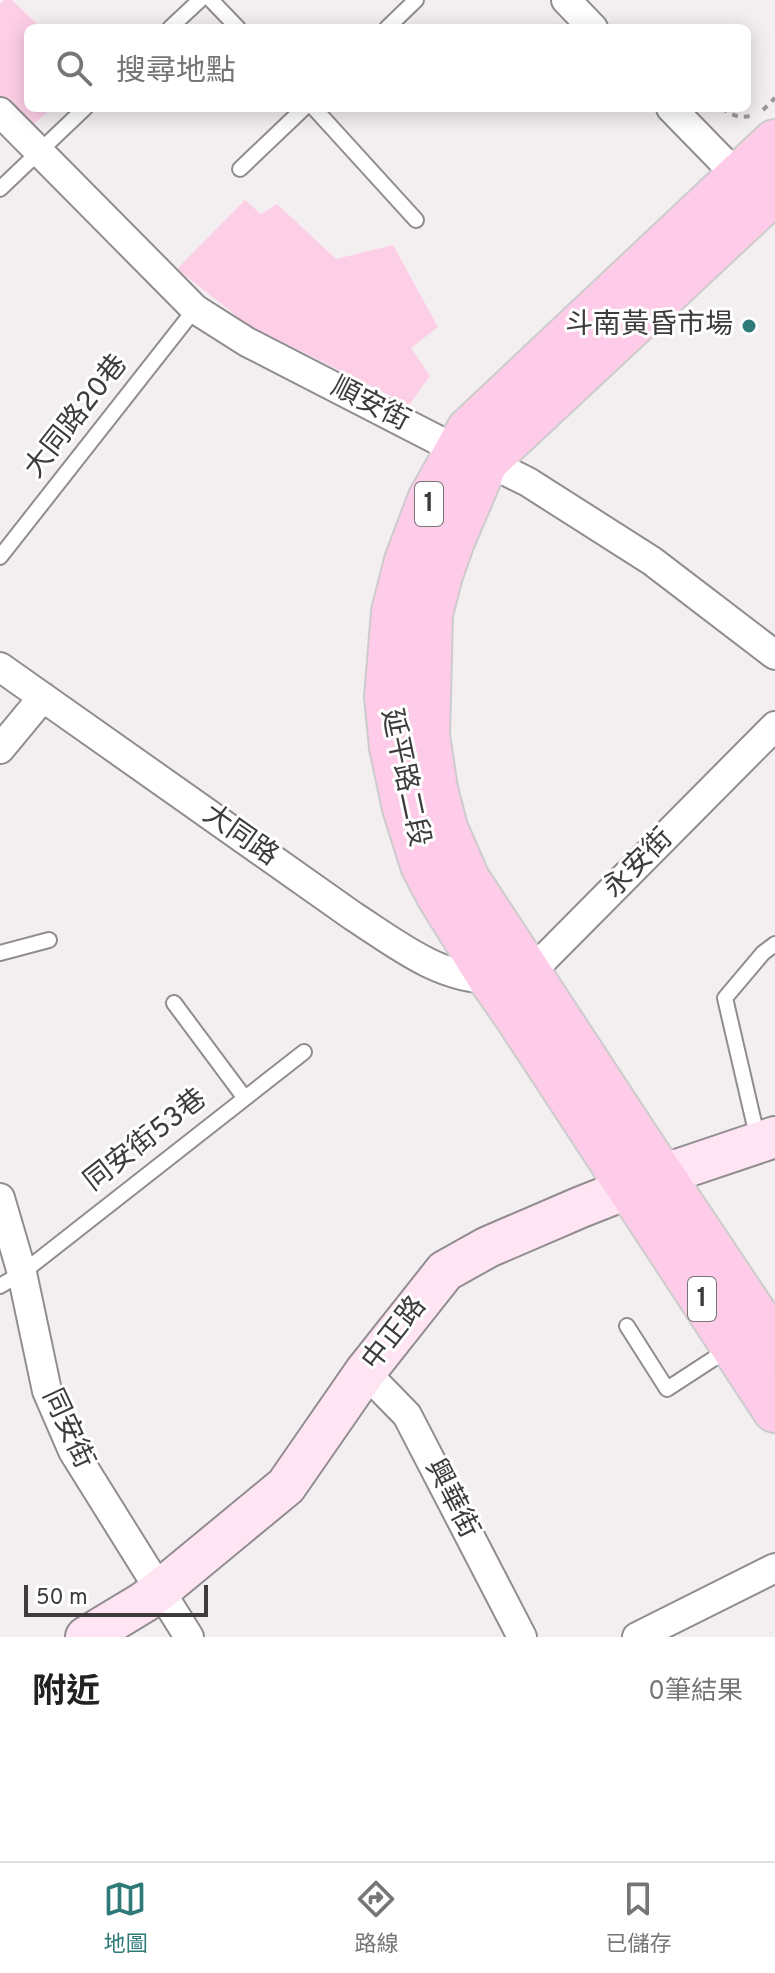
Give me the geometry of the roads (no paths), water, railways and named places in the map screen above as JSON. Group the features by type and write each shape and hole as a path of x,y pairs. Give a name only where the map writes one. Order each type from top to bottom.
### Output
{"main road":[{"name":"延平路二段","path":"775,142 763,195 471,456 452,541 430,614 427,736 445,828 510,977 754,1346 775,1410"},
{"name":"中正路","path":"86,1637 160,1590 286,1486 365,1372 445,1271 488,1247 645,1181 767,1140"}],"street":[{"path":"566,0 589,24"},
{"name":"順安街","path":"0,112 195,309 247,342 528,482 652,561 775,655"},
{"path":"675,112 763,195"},
{"name":"大同路","path":"0,667 410,953 446,972 510,977"},
{"path":"0,749 43,697"},
{"name":"永安街","path":"510,977 775,726"},
{"name":"同安街","path":"0,1198 11,1280 52,1403 73,1451 189,1637"},
{"name":"興華街","path":"365,1372 407,1415 522,1637"},
{"path":"637,1637 775,1568"}],"lane":[{"path":"174,24 200,0"},
{"path":"211,0 234,24"},
{"path":"391,24 416,0"},
{"path":"0,189 81,112"},
{"path":"240,169 300,112"},
{"path":"318,112 416,220"},
{"name":"大同路20巷","path":"0,557 195,309"},
{"path":"0,953 49,940"},
{"path":"767,1140 725,998 763,953 775,944"},
{"path":"174,1003 244,1097"},
{"name":"同安街53巷","path":"11,1280 304,1052"},
{"path":"627,1326 667,1389 754,1346"}],"place":[{"name":"斗南黃昏市場","path":"749,326"}]}
